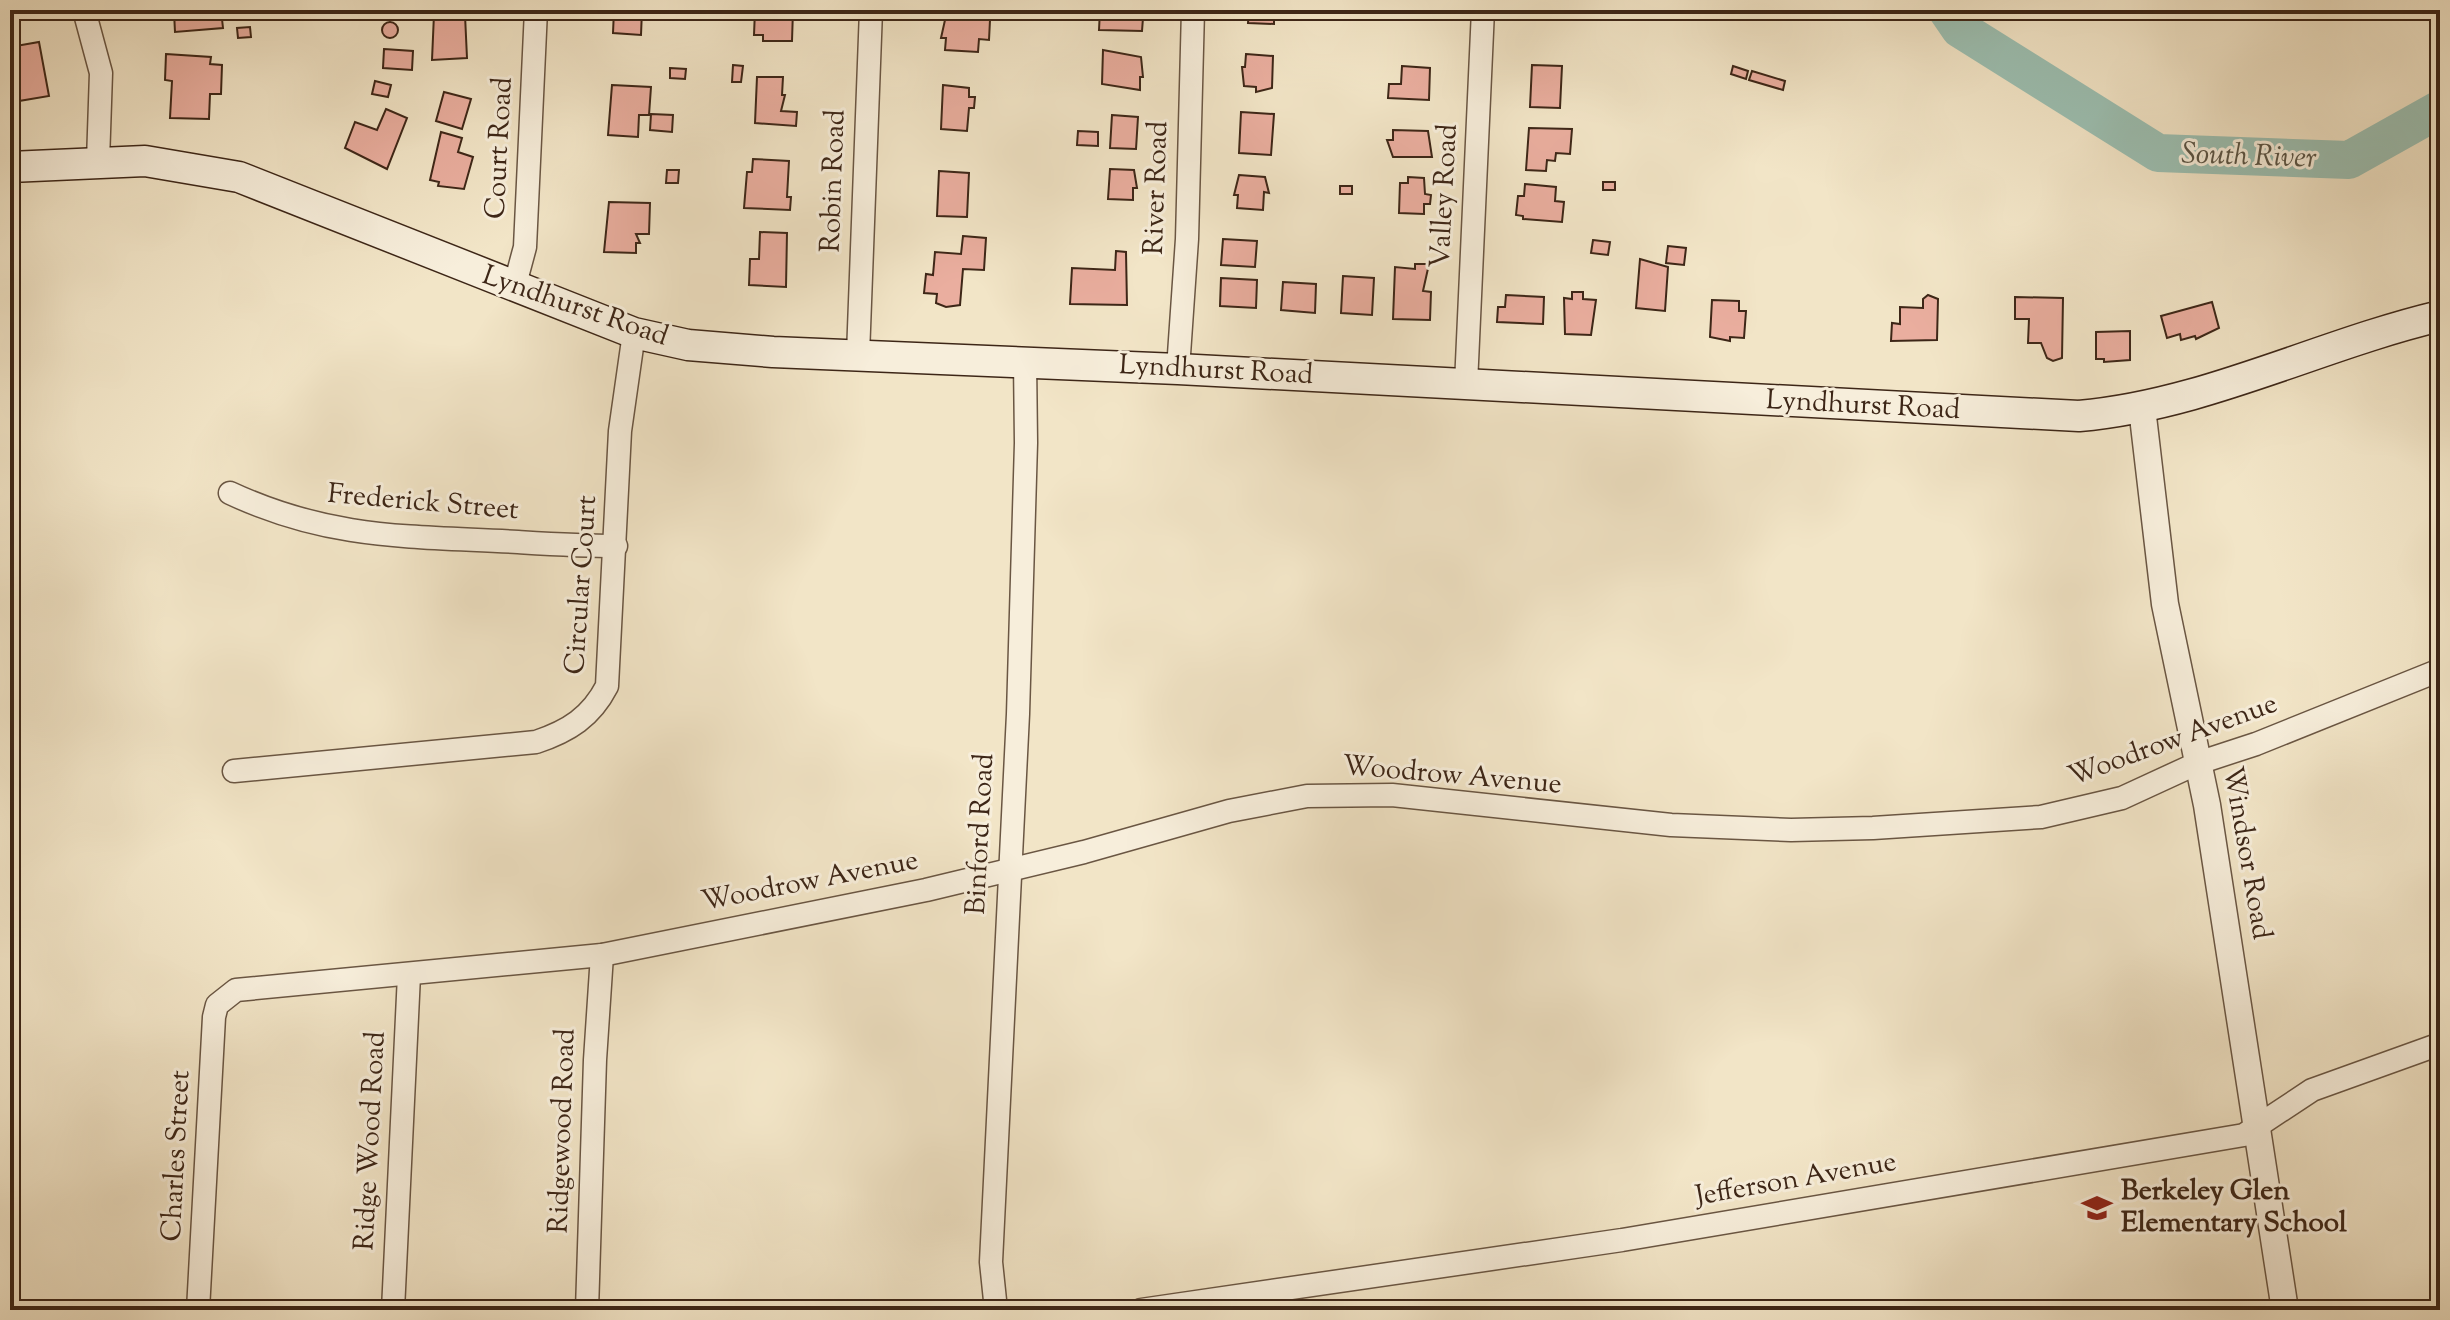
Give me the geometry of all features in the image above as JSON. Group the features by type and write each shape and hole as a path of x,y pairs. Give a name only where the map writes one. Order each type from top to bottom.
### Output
{"main road":[{"name":"Lyndhurst Road","path":"19,166 145,161 239,177 634,333 688,345 2079,416 2142,408 2440,316"}],"street":[{"path":"84,10 101,73 98,161"},
{"name":"Court Road","path":"514,288 525,247 536,10"},
{"name":"Robin Road","path":"858,355 871,10"},
{"name":"River Road","path":"1178,369 1187,239 1193,10"},
{"name":"Valley Road","path":"1466,384 1483,10"},
{"name":"Circular Court","path":"234,771 536,742 580,722 598,702 607,686 624,381 634,333"},
{"name":"Binford Road","path":"996,1310 991,1262 1019,684 1026,443 1025,361"},
{"name":"Windsor Road","path":"2142,408 2165,604 2198,763 2285,1310"},
{"name":"Frederick Street","path":"230,493 277,513 342,531 420,539 616,546"},
{"name":"Woodrow Avenue","path":"217,1005 236,990 602,955 1008,871 1243,808 1307,796 1392,795 1671,825 1873,828 2041,817 2082,810 2122,798 2198,763 2256,744 2440,670"},
{"name":"Ridgewood Road","path":"587,1310 602,955"},
{"name":"Ridge Wood Road","path":"393,1310 409,975"},
{"name":"Charles Street","path":"198,1310 217,1005"},
{"name":"Jefferson Avenue","path":"1141,1310 1622,1240 2181,1147 2256,1131 2290,1102 2312,1090 2440,1044"}],"building":[{"path":"221,10 223,28 175,32 174,12"},
{"path":"614,10 642,10 641,35 613,33"},
{"path":"755,10 793,10 792,41 763,41 763,35 754,35"},
{"path":"1100,10 1143,10 1149,12 1149,19 1143,18 1142,31 1099,30"},
{"path":"1249,10 1274,10 1274,24 1248,23"},
{"path":"947,11 981,13 980,20 990,20 989,40 979,39 978,52 945,50 946,38 941,38"},
{"path":"434,14 465,15 467,58 432,60"},
{"path":"390,22 398,30 390,38 382,30"},
{"path":"250,27 251,37 238,38 237,28"},
{"path":"39,42 49,96 13,102 10,47"},
{"path":"384,49 413,51 412,70 383,68"},
{"path":"1103,50 1141,57 1143,77 1140,77 1140,90 1102,84"},
{"path":"166,54 211,57 210,64 222,65 221,94 210,94 209,119 170,118 172,81 165,80"},
{"path":"1246,54 1273,56 1272,88 1256,92 1256,87 1244,86 1242,67 1245,67"},
{"path":"733,65 743,66 741,82 732,82"},
{"path":"1532,65 1562,66 1560,108 1530,107"},
{"path":"1402,66 1430,68 1429,100 1388,98 1389,84 1401,84"},
{"path":"1733,66 1748,71 1746,79 1731,74"},
{"path":"670,68 686,69 685,79 670,78"},
{"path":"1752,71 1785,81 1783,90 1749,80"},
{"path":"757,77 783,77 782,95 785,95 781,111 797,112 796,126 755,123"},
{"path":"375,81 391,85 388,97 372,94"},
{"path":"612,85 651,87 649,115 639,115 638,137 608,135"},
{"path":"943,85 969,88 969,97 975,97 974,108 969,108 967,131 941,129"},
{"path":"444,92 471,99 462,129 436,121"},
{"path":"386,109 407,118 387,169 345,148 355,122 377,130"},
{"path":"1241,112 1274,114 1271,155 1239,153"},
{"path":"651,114 673,115 672,132 650,130"},
{"path":"1112,115 1138,117 1136,149 1110,148"},
{"path":"1529,128 1572,129 1570,154 1556,153 1555,161 1547,160 1546,171 1526,170"},
{"path":"1393,130 1428,131 1432,157 1393,157 1387,140 1393,140"},
{"path":"1078,131 1098,132 1098,146 1077,145"},
{"path":"441,132 462,138 458,152 473,157 464,189 438,186 439,182 430,180"},
{"path":"753,159 789,161 787,197 791,197 790,210 744,208 747,172 752,172"},
{"path":"1110,169 1134,170 1137,188 1133,188 1133,200 1108,199"},
{"path":"667,170 679,170 678,183 666,183"},
{"path":"939,171 969,173 967,217 937,216"},
{"path":"1239,175 1265,177 1269,193 1264,192 1263,210 1237,208 1238,195 1234,195"},
{"path":"1408,177 1424,178 1425,194 1431,195 1430,204 1424,204 1424,214 1399,213 1400,183 1408,183"},
{"path":"1603,182 1615,182 1615,190 1603,190"},
{"path":"1525,184 1556,187 1555,201 1564,202 1562,222 1523,219 1523,216 1516,215 1518,196 1524,196"},
{"path":"1340,186 1352,186 1352,194 1340,194"},
{"path":"609,202 650,203 649,234 636,234 640,243 636,243 636,253 604,252"},
{"path":"760,232 787,233 786,287 749,285 750,259 759,259"},
{"path":"963,236 986,238 984,270 963,269 960,305 946,307 936,303 937,294 924,293 926,274 933,275 935,252 961,254"},
{"path":"1223,239 1257,241 1255,267 1221,265"},
{"path":"1593,240 1610,242 1608,255 1591,253"},
{"path":"1668,246 1686,248 1684,265 1666,263"},
{"path":"1116,251 1126,252 1127,305 1070,304 1072,268 1115,270"},
{"path":"1640,259 1668,267 1665,311 1636,308"},
{"path":"1415,264 1429,264 1423,291 1431,292 1430,320 1393,319 1395,267 1415,269"},
{"path":"1343,276 1374,278 1372,315 1341,313"},
{"path":"1221,278 1257,280 1256,308 1220,306"},
{"path":"1283,282 1316,284 1315,313 1281,310"},
{"path":"1572,292 1583,292 1583,299 1596,300 1591,335 1565,334 1564,298 1572,299"},
{"path":"1506,295 1544,297 1543,324 1497,322 1498,307 1505,307"},
{"path":"1928,295 1938,299 1937,340 1891,341 1892,323 1900,324 1900,307 1923,308 1923,299"},
{"path":"2015,297 2063,298 2062,358 2053,361 2047,358 2041,343 2028,343 2029,319 2015,319"},
{"path":"1712,300 1739,301 1739,311 1746,311 1744,338 1730,337 1730,341 1710,337"},
{"path":"2212,302 2219,328 2196,339 2195,336 2181,340 2180,334 2167,338 2161,316"},
{"path":"2130,331 2130,360 2104,362 2104,359 2096,359 2096,332"}],"waterway":[{"name":"South River","path":"1947,10 1960,29 2158,153 2349,160 2440,109"}],"place":[{"name":"Berkeley Glen Elementary School","path":"2097,1208"}]}
